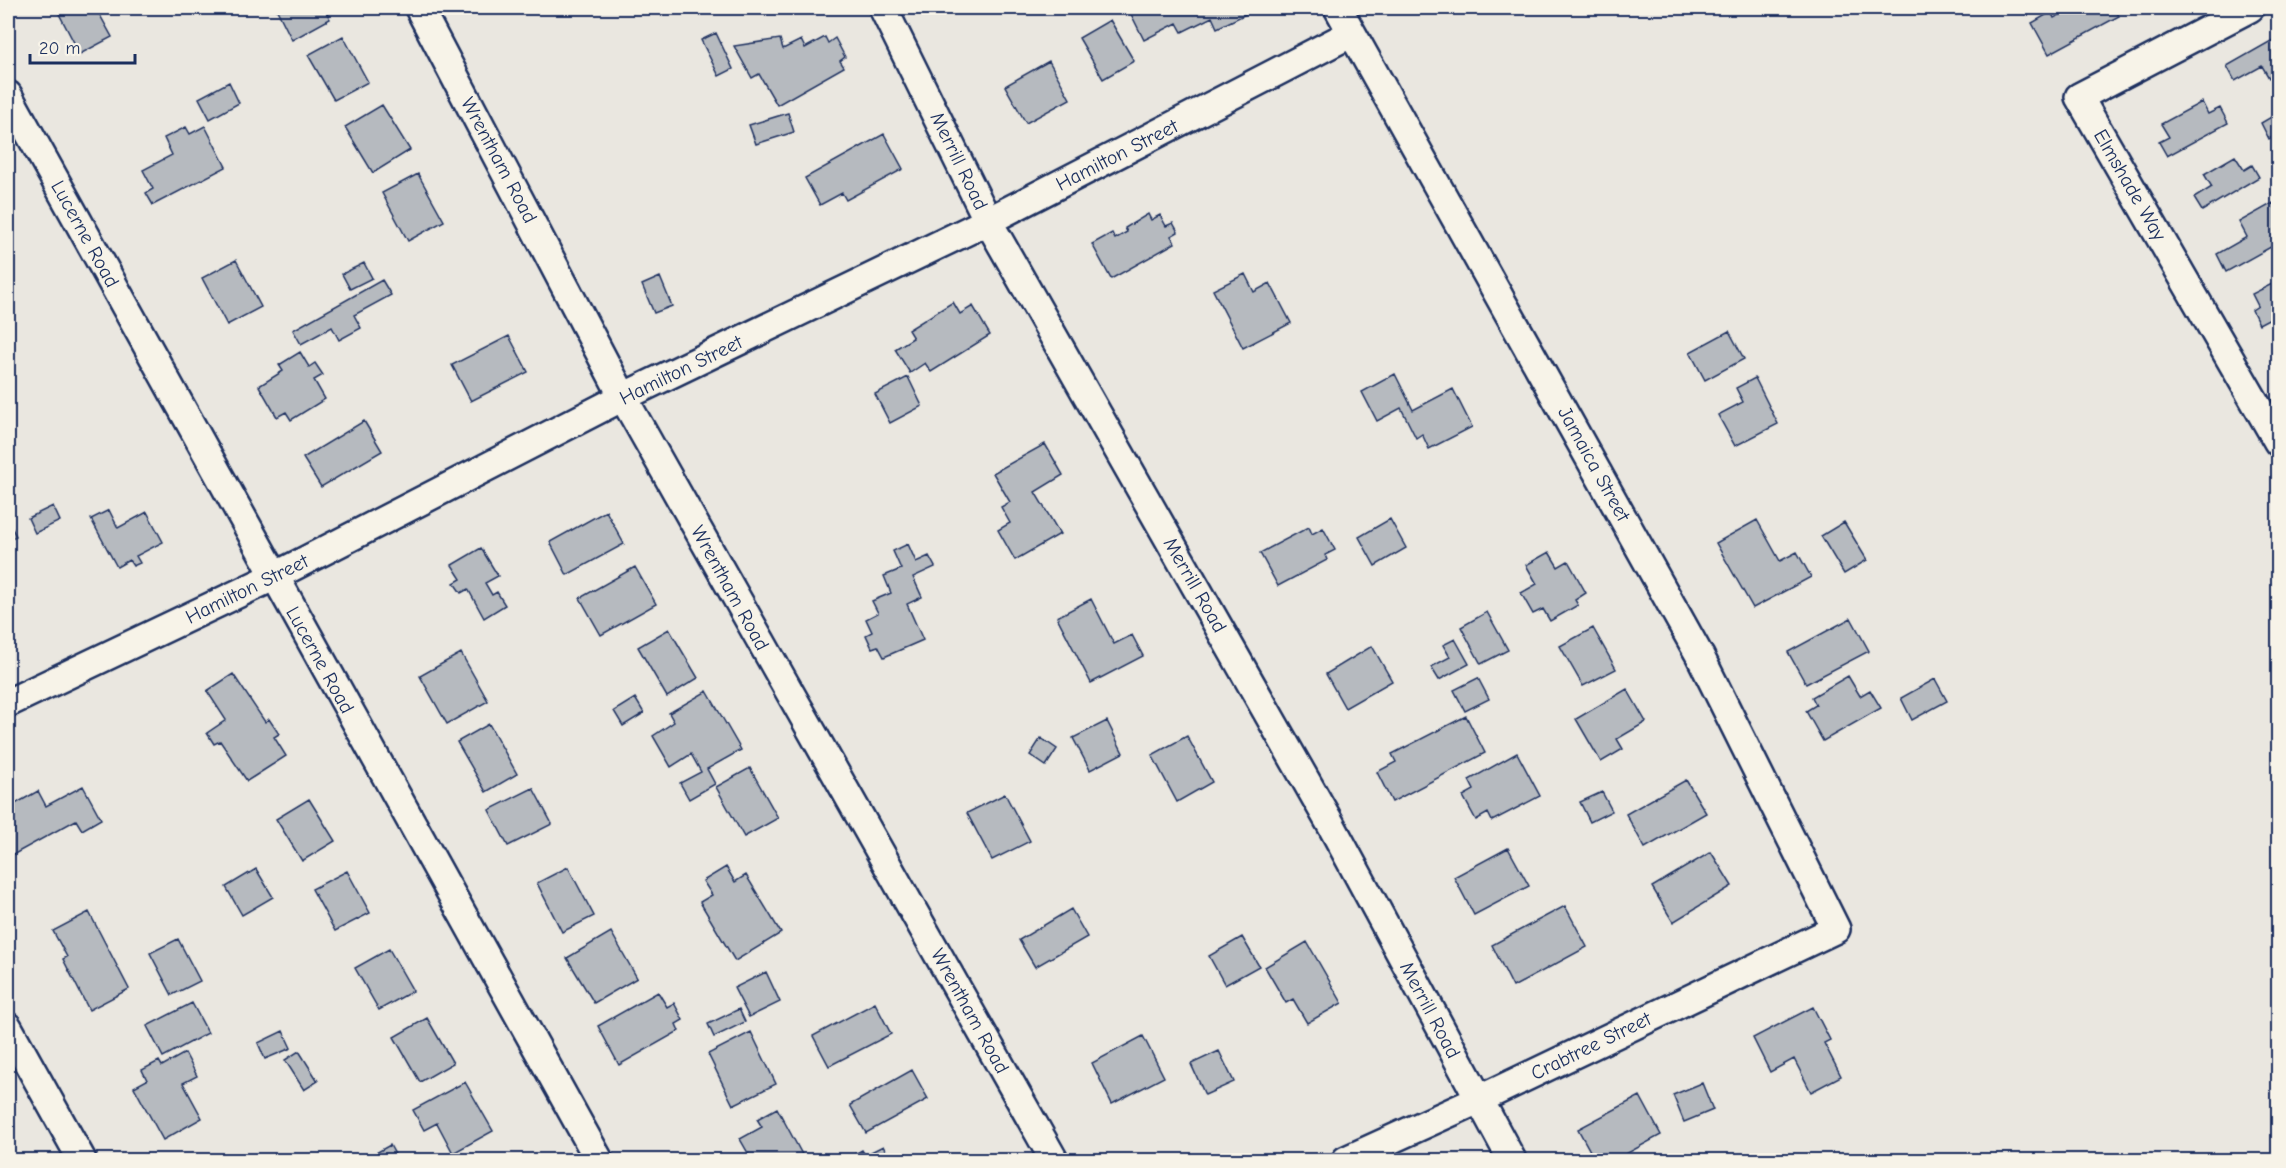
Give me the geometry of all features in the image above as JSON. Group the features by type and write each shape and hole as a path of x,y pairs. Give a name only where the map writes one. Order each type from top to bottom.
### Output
{"street":[{"name":"Wrentham Road","path":"419,8 623,397 1054,1161"},
{"name":"Merrill Road","path":"883,8 988,221 1330,823 1512,1161"},
{"name":"Jamaica Street","path":"1338,8 1700,656 1836,928"},
{"name":"Elmshade Way","path":"2250,8 2079,97 2278,442"},
{"name":"Hamilton Street","path":"8,703 273,577 623,397 988,221 1352,33"},
{"name":"Lucerne Road","path":"8,94 273,577 599,1161"},
{"name":"Crabtree Street","path":"1346,1161 1836,928"},
{"path":"8,1027 82,1161"}],"building":[{"path":"56,8 96,8 112,37 80,54"},
{"path":"276,8 324,8 330,19 292,40"},
{"path":"1128,8 1243,8 1246,14 1217,28 1212,17 1182,32 1177,23 1144,40"},
{"path":"2068,8 2114,8 2119,16 2049,54 2032,23 2051,12 2054,18 2069,10"},
{"path":"1110,20 1134,61 1103,79 1079,38"},
{"path":"716,33 733,69 719,76 701,40"},
{"path":"343,36 368,82 334,100 308,55"},
{"path":"825,37 828,43 835,38 845,57 840,61 844,67 777,105 759,74 752,78 734,46 780,39 783,49 801,40 805,48"},
{"path":"2278,37 2278,73 2269,78 2262,66 2235,81 2227,66"},
{"path":"1049,61 1070,99 1026,123 1005,86"},
{"path":"229,82 239,103 210,119 199,98"},
{"path":"2202,102 2208,114 2220,108 2228,123 2167,156 2159,142 2169,137 2161,124"},
{"path":"382,105 410,150 373,173 345,127"},
{"path":"788,113 794,132 756,144 749,125"},
{"path":"2278,113 2278,134 2269,139 2261,123"},
{"path":"205,126 226,167 153,205 146,193 153,189 143,170 172,155 164,138 186,127 190,134"},
{"path":"884,134 903,169 846,200 842,193 820,205 805,178"},
{"path":"2235,156 2244,170 2252,165 2259,177 2202,211 2194,198 2212,187 2204,174"},
{"path":"418,174 444,221 408,241 382,193"},
{"path":"2273,203 2278,213 2278,243 2226,272 2217,254 2247,237 2239,222"},
{"path":"1148,214 1151,220 1160,215 1166,226 1173,223 1178,232 1171,236 1175,243 1111,279 1092,244 1112,233 1115,239 1127,232 1125,228"},
{"path":"236,260 261,307 227,325 202,278"},
{"path":"364,263 372,278 350,289 342,274"},
{"path":"1245,274 1254,292 1270,283 1291,323 1243,348 1213,290"},
{"path":"660,277 672,306 654,313 642,285"},
{"path":"382,280 391,295 354,315 361,328 339,340 332,327 301,344 293,330"},
{"path":"2278,281 2278,314 2259,324 2252,310 2258,306 2252,294"},
{"path":"953,302 960,314 973,306 990,335 931,372 925,363 910,373 895,349 913,338 908,330"},
{"path":"1729,331 1744,359 1705,380 1690,352"},
{"path":"509,336 528,372 471,401 452,365"},
{"path":"300,352 309,367 315,363 323,375 314,380 325,399 291,420 286,412 277,417 259,386 283,371 279,365"},
{"path":"1395,374 1413,410 1453,389 1472,427 1429,449 1422,434 1416,438 1401,408 1377,421 1362,392"},
{"path":"908,377 922,406 890,423 875,394"},
{"path":"1755,378 1778,424 1735,446 1718,415 1743,402 1736,388"},
{"path":"364,421 382,451 321,487 303,458"},
{"path":"1045,444 1063,475 1035,492 1060,534 1015,560 998,530 1010,523 1001,507 1010,502 993,473"},
{"path":"53,506 60,521 35,533 28,518"},
{"path":"109,510 118,528 147,512 163,542 136,556 140,563 133,566 129,560 117,567 91,519"},
{"path":"606,511 624,544 567,575 550,542"},
{"path":"1390,519 1406,548 1375,566 1359,537"},
{"path":"1757,520 1780,561 1797,552 1811,577 1753,608 1716,543"},
{"path":"8,521 16,536 8,541"},
{"path":"1844,522 1867,560 1844,574 1821,536"},
{"path":"1309,527 1312,534 1323,528 1335,550 1325,555 1327,560 1278,586 1260,553"},
{"path":"908,544 916,562 929,556 935,567 913,577 922,597 907,604 923,640 884,657 878,646 872,648 866,635 872,632 866,619 878,613 872,601 891,593 884,576 901,569 893,551"},
{"path":"481,548 498,576 485,583 492,595 497,592 505,605 484,618 468,589 461,593 454,583 461,579 452,565"},
{"path":"1549,552 1558,567 1568,561 1586,593 1575,600 1578,605 1550,621 1543,609 1533,614 1521,593 1537,584 1526,565"},
{"path":"635,567 656,604 601,635 580,598"},
{"path":"1091,599 1114,644 1132,635 1143,656 1091,683 1057,617"},
{"path":"1487,612 1508,650 1481,664 1461,627"},
{"path":"1851,618 1869,651 1806,684 1788,652"},
{"path":"1593,628 1616,669 1583,686 1560,646"},
{"path":"669,629 698,678 667,697 638,647"},
{"path":"1455,639 1469,664 1439,680 1431,667 1450,657 1443,645"},
{"path":"1372,646 1392,681 1345,708 1326,674"},
{"path":"461,653 488,701 447,724 420,676"},
{"path":"233,674 265,722 269,719 279,734 274,737 286,756 247,781 220,741 214,744 207,733 226,720 207,691"},
{"path":"1848,676 1860,696 1870,690 1881,708 1823,741 1806,711 1816,705 1812,697"},
{"path":"1478,678 1489,699 1465,711 1454,690"},
{"path":"1935,679 1947,701 1912,720 1901,698"},
{"path":"1627,689 1646,722 1617,739 1623,749 1601,762 1576,719"},
{"path":"707,691 741,750 707,769 715,784 689,799 680,783 701,772 691,754 671,767 653,736 674,722 669,713"},
{"path":"635,698 644,713 623,726 614,711"},
{"path":"1466,716 1485,753 1392,802 1377,772 1396,762 1392,754"},
{"path":"1107,721 1123,753 1090,770 1073,738"},
{"path":"489,724 517,774 486,792 457,742"},
{"path":"1187,736 1212,782 1177,802 1152,755"},
{"path":"1041,738 1057,749 1046,766 1030,755"},
{"path":"1517,753 1540,796 1492,821 1488,813 1476,820 1463,796 1474,790 1469,780"},
{"path":"750,768 778,818 744,837 716,787"},
{"path":"1686,780 1706,813 1645,848 1626,814"},
{"path":"83,786 101,819 82,830 76,820 9,857 8,808 38,791 46,806"},
{"path":"533,788 552,824 508,846 489,810"},
{"path":"1602,792 1612,811 1590,822 1580,802"},
{"path":"1005,794 1030,841 992,860 967,813"},
{"path":"309,799 335,841 302,861 276,819"},
{"path":"1508,848 1529,886 1474,915 1454,877"},
{"path":"1711,852 1732,886 1673,922 1652,887"},
{"path":"568,867 594,916 562,932 537,883"},
{"path":"726,867 735,882 746,875 781,933 735,961 700,902 712,895 703,881"},
{"path":"256,869 273,897 242,915 226,887"},
{"path":"347,871 370,913 335,931 312,889"},
{"path":"1565,906 1587,947 1513,987 1492,945"},
{"path":"1071,909 1087,937 1035,967 1019,940"},
{"path":"89,912 129,989 89,1010 63,959 67,957 53,931"},
{"path":"611,932 637,978 594,1003 567,958"},
{"path":"1242,937 1259,966 1225,985 1209,956"},
{"path":"178,939 200,981 172,995 150,953"},
{"path":"1307,942 1342,1003 1307,1023 1293,999 1286,1003 1265,967"},
{"path":"389,949 413,991 379,1010 355,968"},
{"path":"766,972 780,1002 749,1017 734,988"},
{"path":"658,992 667,1007 674,1003 683,1020 676,1024 679,1031 619,1065 598,1026"},
{"path":"192,1003 208,1033 163,1057 147,1026"},
{"path":"875,1003 891,1034 829,1066 813,1036"},
{"path":"1813,1007 1830,1040 1824,1043 1841,1076 1811,1092 1794,1059 1770,1072 1753,1038"},
{"path":"739,1009 745,1022 714,1037 708,1024"},
{"path":"427,1018 453,1063 420,1082 394,1037"},
{"path":"283,1031 291,1048 265,1059 258,1043"},
{"path":"751,1032 776,1084 733,1105 708,1054"},
{"path":"1143,1036 1164,1077 1112,1104 1092,1063"},
{"path":"299,1051 318,1081 304,1090 285,1060"},
{"path":"1219,1051 1234,1082 1205,1095 1191,1064"},
{"path":"185,1053 197,1076 183,1083 202,1118 163,1140 134,1087 147,1080 142,1070 159,1061 162,1066"},
{"path":"912,1070 928,1099 866,1133 850,1105"},
{"path":"465,1082 493,1131 453,1153 437,1123 424,1130 413,1110"},
{"path":"1702,1083 1713,1110 1684,1122 1673,1095"},
{"path":"1640,1096 1661,1135 1615,1160 1595,1160 1578,1129"},
{"path":"777,1108 805,1160 752,1160 740,1139 762,1127 757,1119"},
{"path":"390,1145 398,1160 378,1160 374,1154"},
{"path":"883,1146 891,1160 844,1160 862,1150 865,1155"}]}
